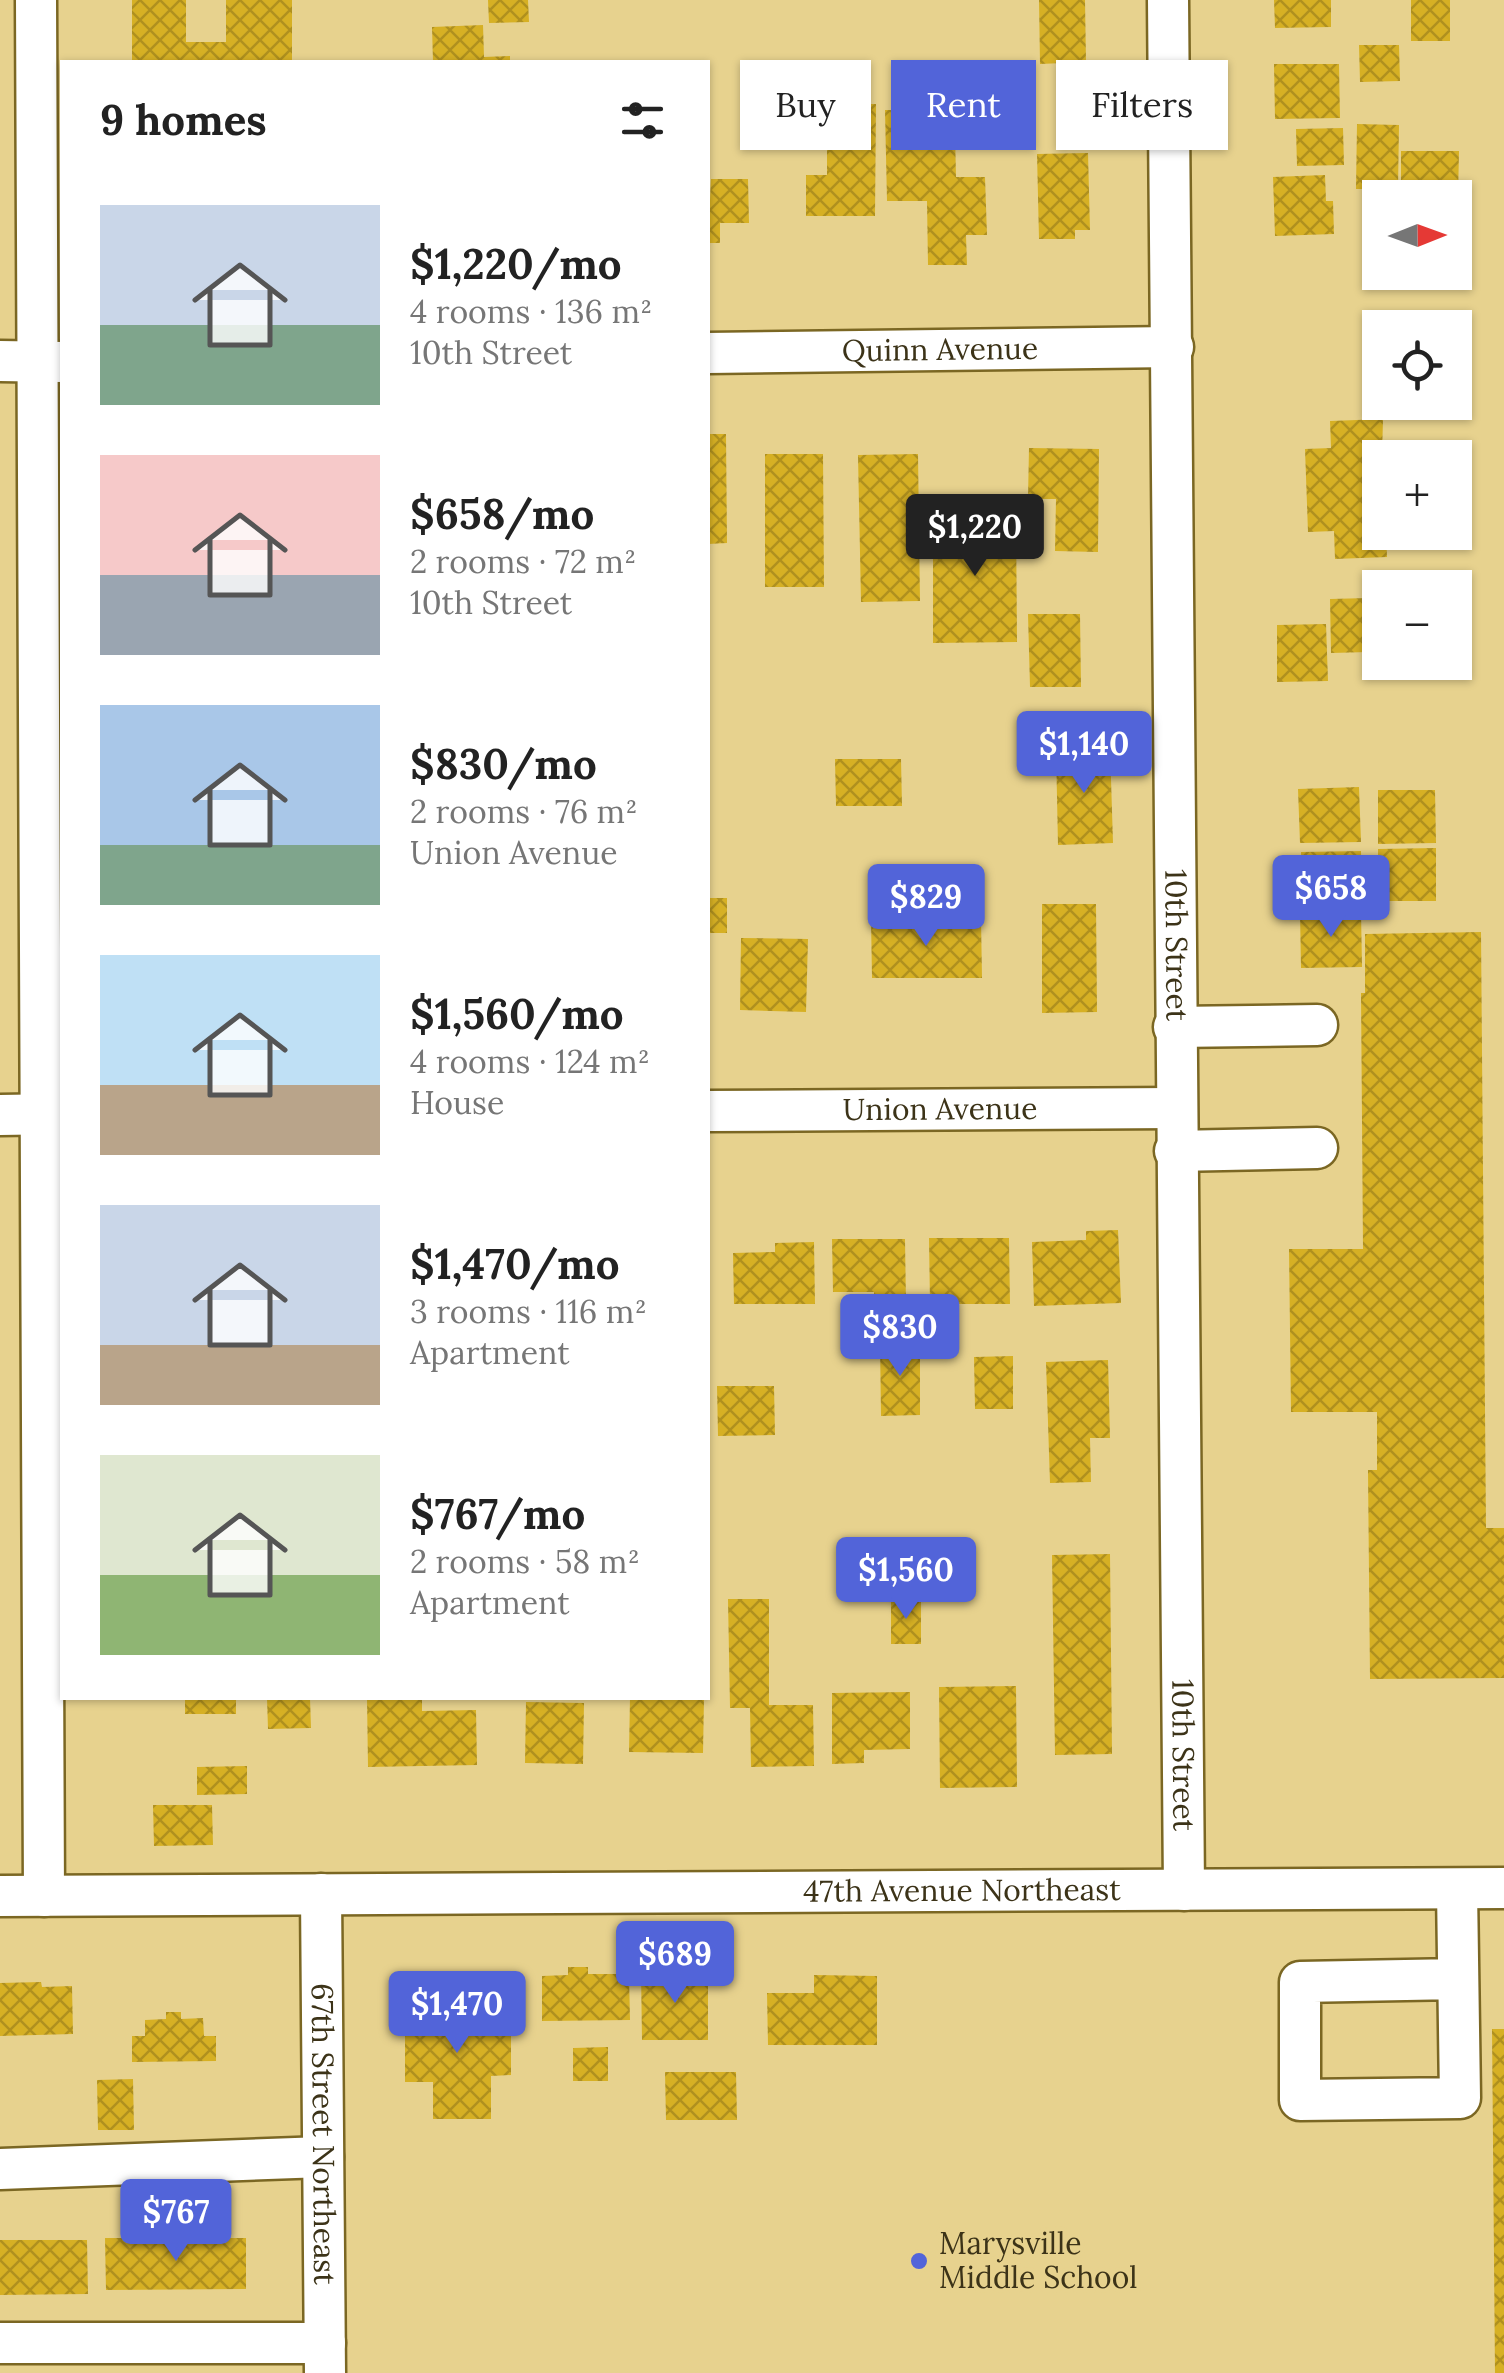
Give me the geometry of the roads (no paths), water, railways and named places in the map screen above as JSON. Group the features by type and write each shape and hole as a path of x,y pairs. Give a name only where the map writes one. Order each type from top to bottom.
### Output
{"street":[{"path":"36,0 51,362 34,1114 44,1896"},
{"name":"10th Street","path":"1168,0 1174,347 1174,1108 1184,1890"},
{"name":"Quinn Avenue","path":"710,353 1174,347"},
{"path":"0,361 51,362"},
{"path":"1174,1026 1317,1025"},
{"name":"Union Avenue","path":"710,1110 1174,1108"},
{"path":"1175,1151 1318,1148"},
{"path":"1457,1888 1460,2098 1300,2100 1300,1982 1458,1979"},
{"name":"47th Avenue Northeast","path":"0,1896 1504,1888"},
{"name":"67th Street Northeast","path":"320,1894 325,2358"},
{"path":"0,2169 323,2157"},
{"path":"0,2344 325,2358"}],"place":[{"name":"Marysville Middle School","path":"919,2261"}]}
